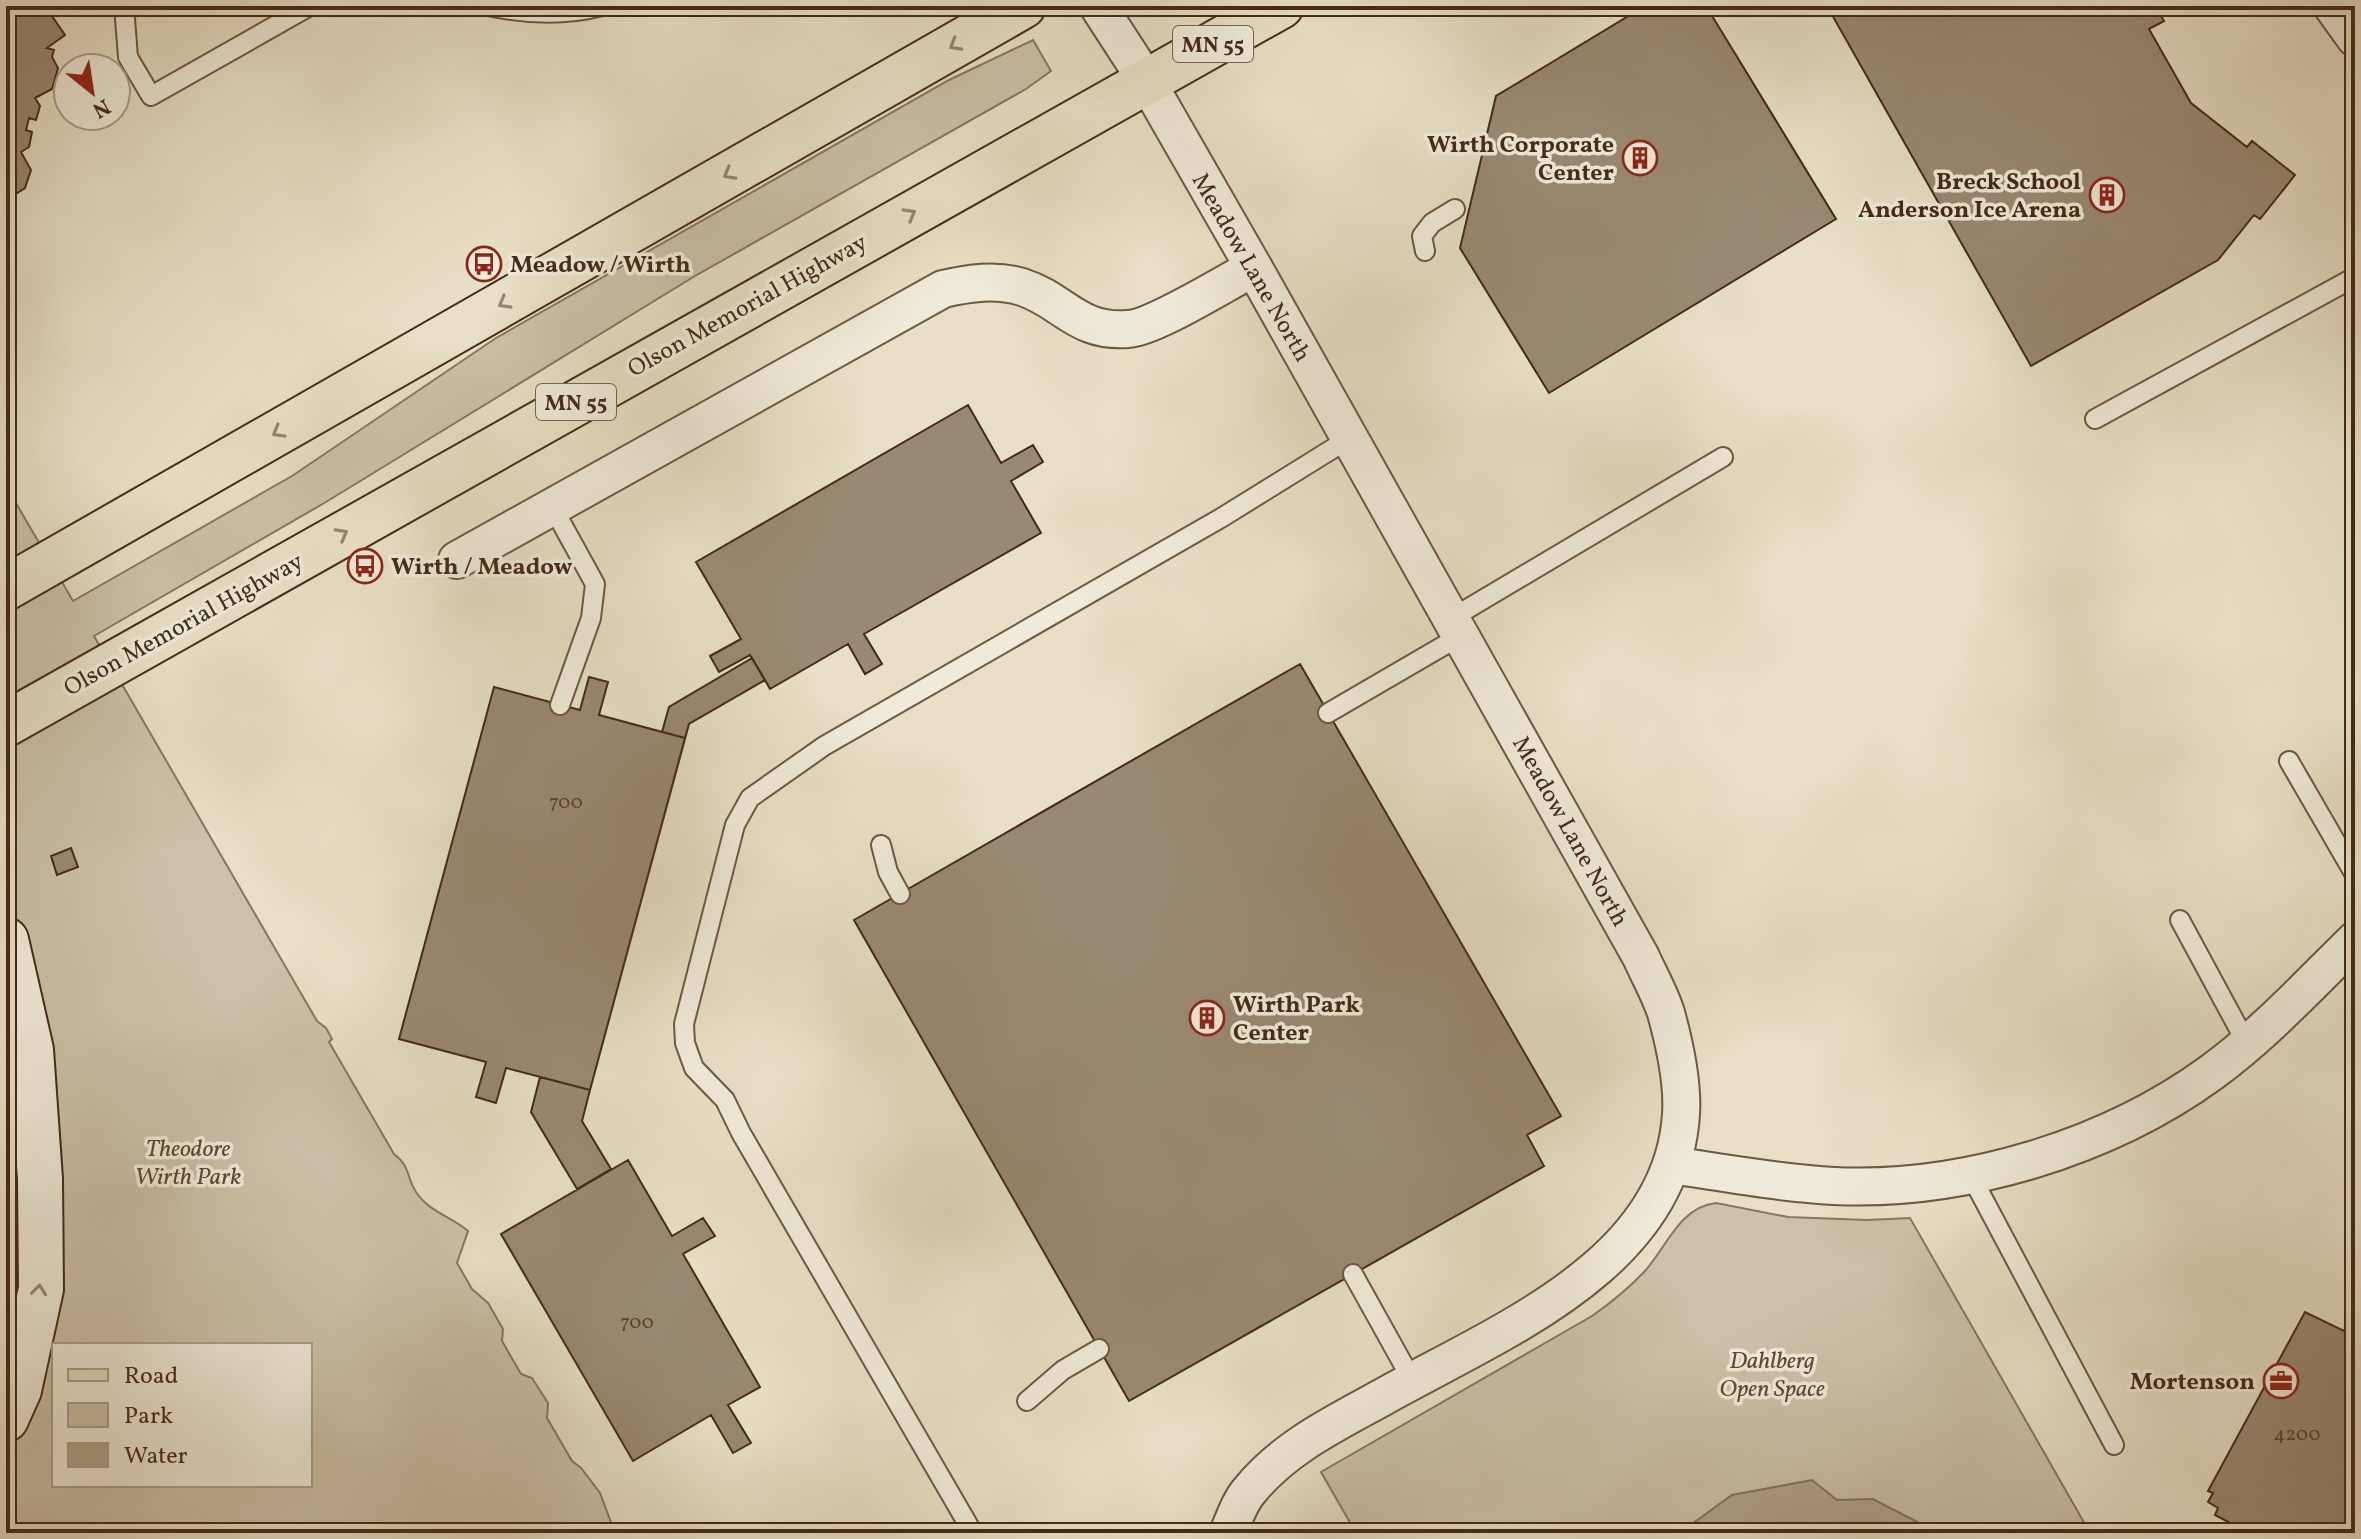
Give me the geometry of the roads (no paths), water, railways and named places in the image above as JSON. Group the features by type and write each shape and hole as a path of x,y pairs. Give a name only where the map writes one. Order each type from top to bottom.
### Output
{"main road":[{"path":"6,588 1023,6"},
{"name":"Olson Memorial Highway","path":"6,724 1281,6"}],"street":[{"name":"Meadow Lane North","path":"1098,6 1146,80 1254,268 1634,946 1665,1010 1675,1054 1682,1114 1671,1165 1651,1206 1624,1243 1583,1281 1524,1319 1298,1445 1248,1491 1228,1533"},
{"path":"2332,6 2355,38"},
{"path":"457,560 943,289 972,283 1022,287 1077,320 1101,328 1130,330 1150,323 1254,268"},
{"path":"6,940 31,1050 40,1179 41,1289 19,1390 6,1419"},
{"path":"1671,1165 1835,1186 1928,1182 2024,1162 2092,1139 2149,1111 2211,1073 2247,1044 2355,940"}],"lane":[{"path":"124,6 128,57 151,96 310,6"},
{"path":"488,6 546,13 577,12 602,6"},
{"path":"1425,251 1422,236 1432,223 1455,209"},
{"path":"2095,419 2355,277"},
{"path":"973,1533 725,1100 694,1068 685,1043 684,1024 735,825 750,798 824,746 1221,518 1350,438"},
{"path":"1328,713 1723,457"},
{"path":"552,506 595,584 591,618 560,705"},
{"path":"2289,761 2355,875"},
{"path":"881,845 888,872 900,894"},
{"path":"2180,920 2247,1044"},
{"path":"1970,1174 2114,1445"},
{"path":"1353,1274 1412,1380"},
{"path":"1027,1401 1063,1370 1099,1349"}],"water":[{"path":"1812,1480 1837,1500 1873,1499 1929,1528 1932,1533 1671,1533 1689,1526 1732,1495"}],"place":[{"name":"Wirth Corporate Center","path":"1640,158"},
{"name":"Breck School Anderson Ice Arena","path":"2107,195"},
{"name":"Meadow / Wirth","path":"484,264"},
{"name":"Wirth / Meadow","path":"365,566"},
{"name":"Wirth Park Center","path":"1207,1018"},
{"name":"Mortenson","path":"2281,1381"}],"park label":[{"name":"Theodore Wirth Park","path":"188,1162"},
{"name":"Dahlberg Open Space","path":"1772,1374"}]}
